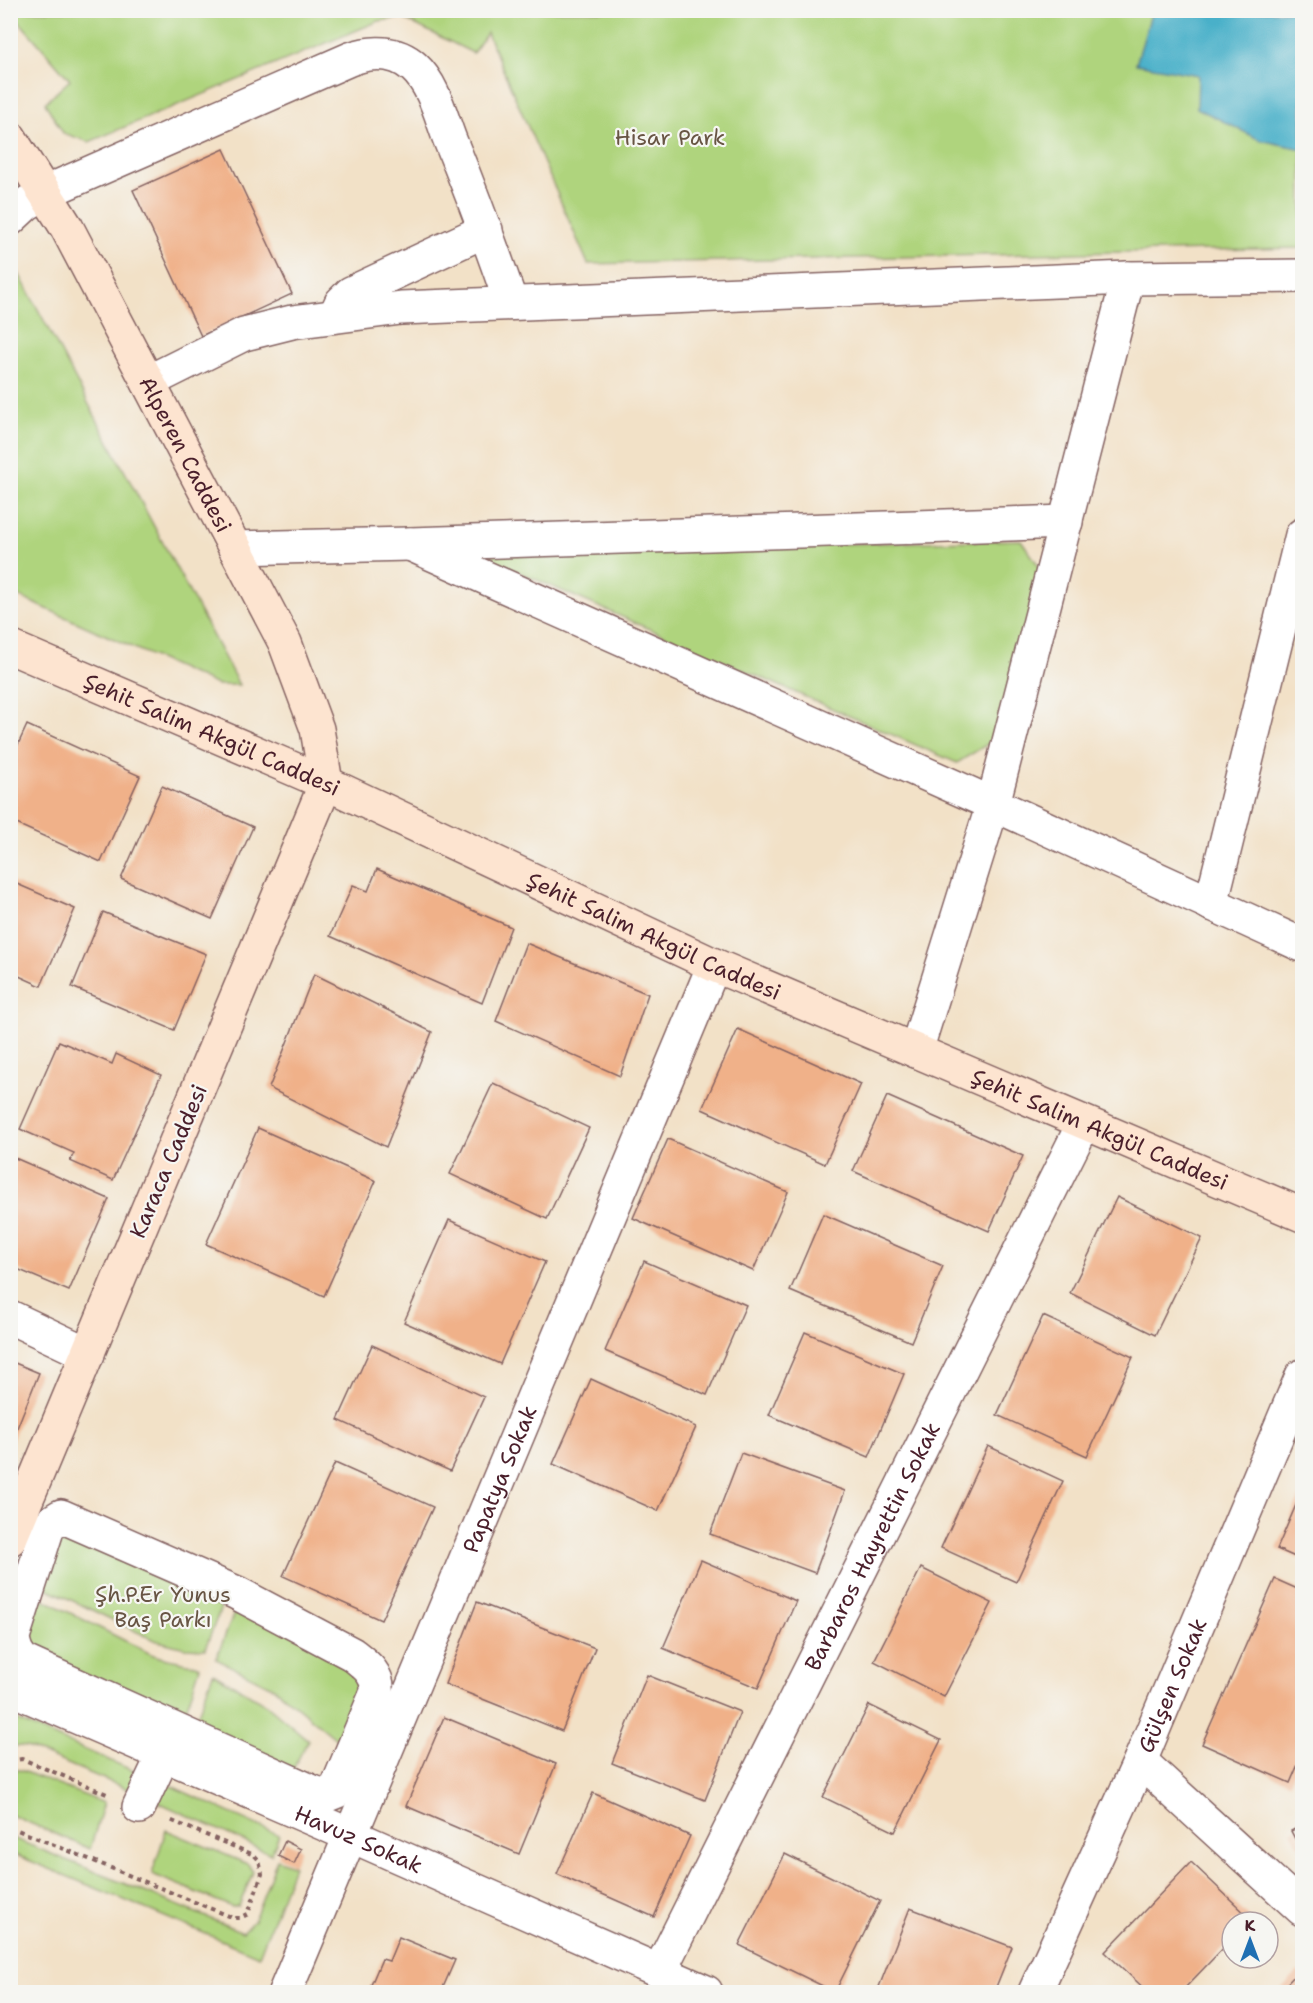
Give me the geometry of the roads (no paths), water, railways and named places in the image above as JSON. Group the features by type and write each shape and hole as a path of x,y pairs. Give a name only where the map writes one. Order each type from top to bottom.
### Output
{"street":[{"path":"10,219 26,204 46,192 350,59 362,55 386,54 408,62 431,90 486,230 511,303"},
{"name":"Alperen Caddesi","path":"10,138 68,228 285,643 317,729 326,783"},
{"path":"334,315 340,303 351,293 486,230"},
{"path":"148,382 244,334 292,322 334,315 401,308 1128,278 1302,276"},
{"path":"916,1051 993,804 1128,278"},
{"path":"235,548 1066,522"},
{"path":"1211,904 1302,535"},
{"path":"411,544 1302,945"},
{"name":"Şehit Salim Akgül Caddesi","path":"11,649 326,783 714,965 1302,1215"},
{"name":"Karaca Caddesi","path":"10,1539 326,783"},
{"name":"Papatya Sokak","path":"285,1992 714,965"},
{"name":"Barbaros Hayrettin Sokak","path":"659,1972 1084,1123"},
{"path":"10,1317 88,1354"},
{"name":"Gülşen Sokak","path":"1035,1992 1140,1761 1302,1376"},
{"path":"62,1516 237,1593 352,1654 367,1665 376,1679 377,1692 335,1792 325,1796 174,1744 25,1662 13,1646 13,1638 48,1527 62,1516"},
{"name":"Havuz Sokak","path":"10,1688 174,1744 350,1835 706,1992"},
{"path":"139,1807 174,1744"},
{"path":"1140,1761 1302,1909"}],"water":[{"path":"1152,11 1302,11 1302,149 1260,140 1197,108 1198,75 1136,64"}],"park label":[{"name":"Hisar Park","path":"670,137"},
{"name":"Şh.P.Er Yunus Baş Parkı","path":"163,1607"}]}
